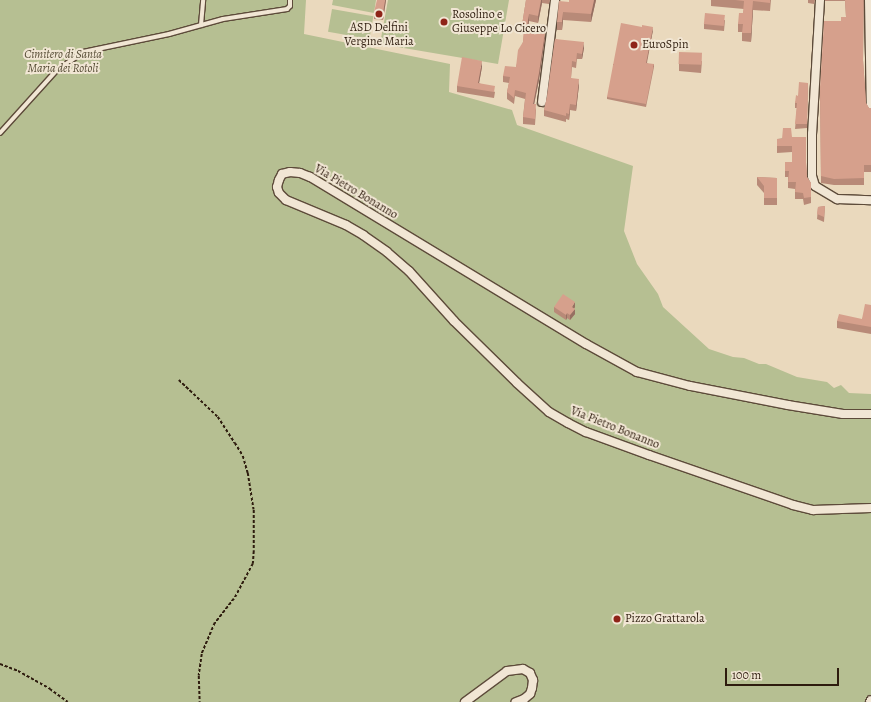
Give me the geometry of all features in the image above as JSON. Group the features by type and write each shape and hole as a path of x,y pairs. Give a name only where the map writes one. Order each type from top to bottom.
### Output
{"street":[{"path":"542,102 555,0"},
{"path":"820,0 812,134 812,176 815,186 837,199 871,200"},
{"path":"869,0 871,110"},
{"name":"Via Pietro Bonanno","path":"871,414 843,414 781,404 690,386 637,372 579,340 310,177 300,173 290,172 282,174 278,180 276,187 279,193 286,200 346,225 363,235 409,271 454,321 517,383 549,412 568,423 586,432 656,458 793,505 813,510 871,508"},
{"path":"465,702 507,670 523,668 530,673 533,680 532,688 530,694 524,700 516,702"}],"lane":[{"path":"202,25 203,0"},
{"path":"0,133 56,70 83,52 169,34 223,19 287,9 290,6 290,0"}],"path":[{"path":"179,380 218,417 243,456 248,473 254,510 253,564 234,599 215,623 202,654 199,676 200,702"},
{"path":"0,664 18,671 33,681 50,689 68,702"}],"green space":[{"name":"Cimitero di Santa Maria dei Rotoli","path":"0,0 306,0 304,34 450,64 449,92 512,110 517,125 633,166 624,231 637,264 658,294 663,307 709,349 733,357 744,358 759,364 766,364 797,377 827,382 834,388 841,385 849,393 871,394 871,702 0,702"},
{"path":"333,0 376,0 374,13 332,5"},
{"name":"Rosolino e Giuseppe Lo Cicero","path":"388,0 509,0 498,64 380,44"},
{"path":"332,9 373,16 369,39 328,32"}],"building":[{"path":"377,0 385,0 383,13 374,12"},
{"path":"526,0 541,0 538,16 529,14 527,26 522,25"},
{"path":"569,0 594,0 591,14 563,12 562,22 557,22 559,1 569,2"},
{"path":"735,0 770,0 770,3 753,1 751,33 742,33 743,24 738,24 739,13 743,13 744,1"},
{"path":"845,0 863,0 863,60 866,103 869,108 871,108 871,165 864,165 864,178 834,179 821,176 820,88 824,21 841,21 841,17 846,17"},
{"path":"705,13 725,15 724,26 704,24"},
{"path":"621,23 642,27 642,25 653,27 646,63 654,64 646,104 607,97"},
{"path":"524,29 545,32 533,104 536,104 535,119 523,117 526,93 515,90 514,98 507,92 510,77 503,76 505,66 516,67 518,50 523,42"},
{"path":"555,39 584,42 582,54 577,53 576,62 572,61 571,78 579,79 576,105 570,104 569,114 566,113 566,116 544,110"},
{"path":"679,52 702,53 702,65 679,64"},
{"path":"462,57 482,61 478,83 495,86 494,92 457,86"},
{"path":"799,82 808,83 807,124 795,124 797,103 795,103 796,95 798,96"},
{"path":"783,128 791,128 792,137 806,137 807,177 811,183 811,197 804,198 803,193 795,192 796,182 788,182 789,171 785,171 785,162 792,162 792,146 777,146 777,139 782,139"},
{"path":"757,177 777,178 777,198 764,198 764,186"},
{"path":"825,206 824,217 817,214 818,207"},
{"path":"563,294 575,302 572,307 575,309 570,315 567,313 566,315 554,307"},
{"path":"865,304 871,305 871,327 837,321 839,314 862,319"}],"place":[{"name":"ASD Delfini Vergine Maria","path":"379,14"},
{"name":"Rosolino e Giuseppe Lo Cicero","path":"444,22"},
{"name":"EuroSpin","path":"634,45"},
{"name":"Pizzo Grattarola","path":"617,619"}]}
